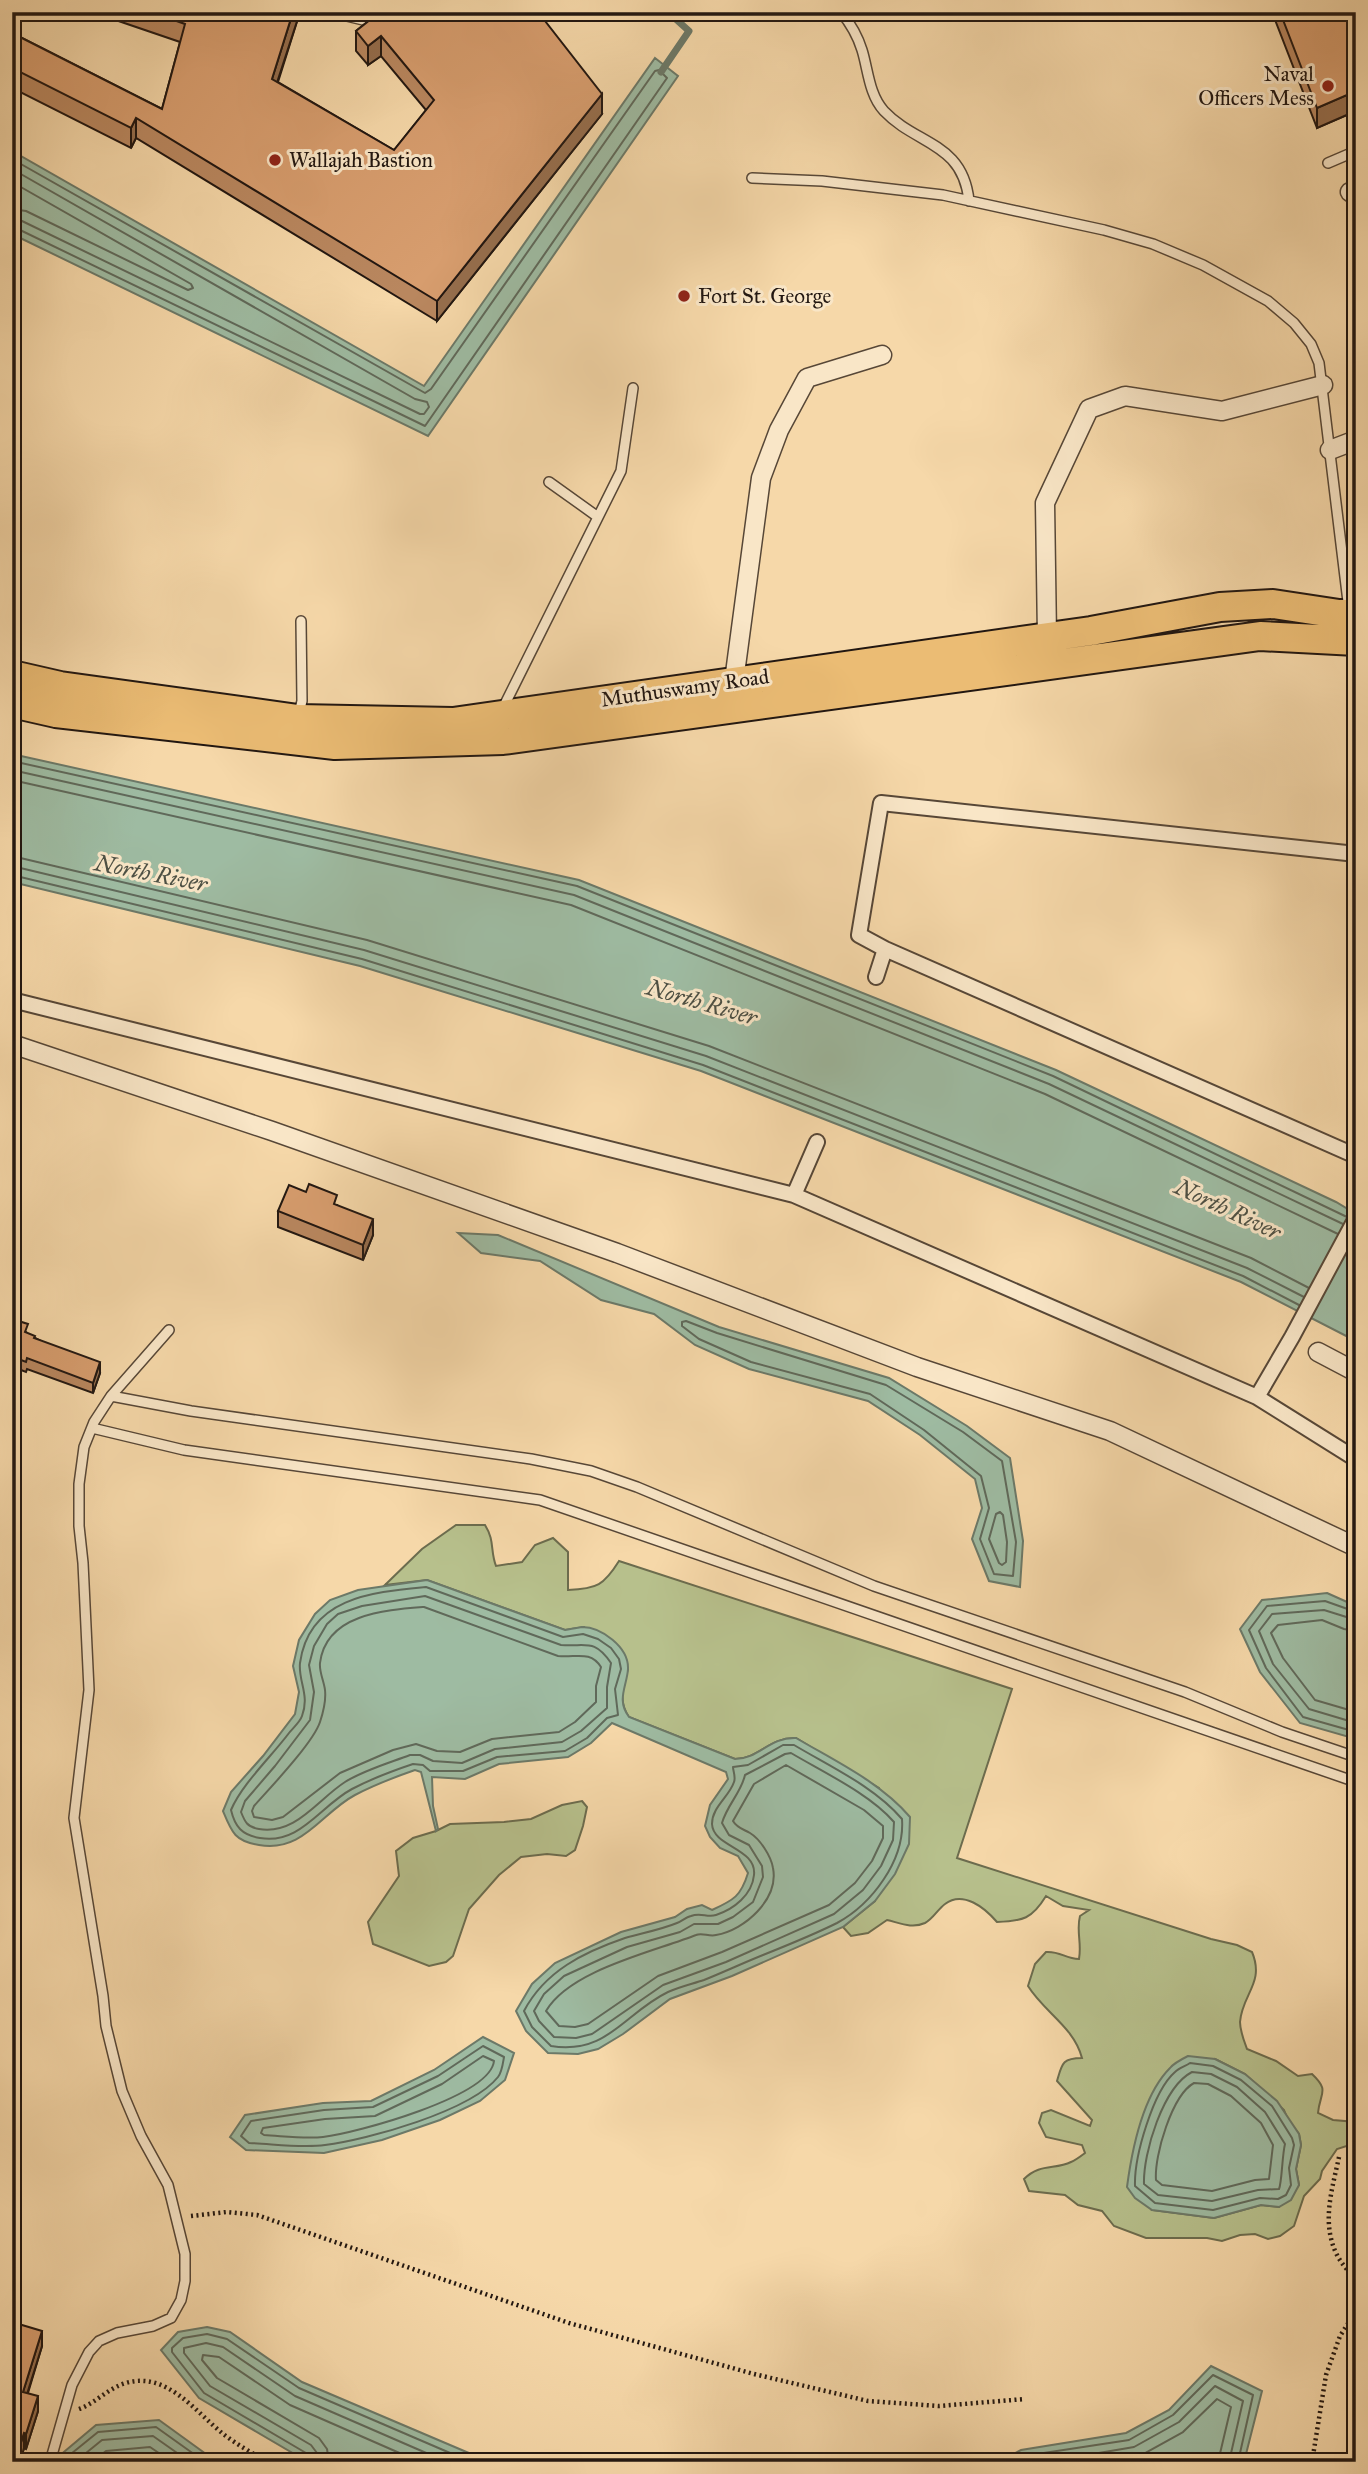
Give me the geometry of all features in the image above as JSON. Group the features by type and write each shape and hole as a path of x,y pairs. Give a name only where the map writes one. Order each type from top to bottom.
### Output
{"main road":[{"name":"Muthuswamy Road","path":"12,703 56,713 296,730 453,722 1047,638 1234,606 1273,604 1354,620"},
{"name":"Muthuswamy Road","path":"12,675 296,730 335,746 503,740 1260,636 1354,620"}],"street":[{"path":"734,681 761,478 779,430 807,378 882,355"},
{"path":"1047,638 1045,503 1089,409 1125,396 1222,411 1323,385"},
{"path":"1330,450 1356,440"},
{"path":"1356,854 881,803 859,935 1356,1156"},
{"path":"876,977 886,949"},
{"path":"12,1000 794,1195 1257,1397 1356,1459"},
{"path":"12,1044 310,1144 617,1253 917,1367 1110,1431 1356,1547"},
{"path":"794,1195 817,1142"},
{"path":"1257,1397 1356,1218"},
{"path":"1318,1352 1356,1372"}],"lane":[{"path":"330,12 386,25 394,19"},
{"path":"841,12 861,47 870,84 881,107 891,118 942,150 956,164 968,188 969,201"},
{"path":"1348,12 1356,34"},
{"path":"1328,163 1356,151"},
{"path":"752,178 822,181 943,195 1104,230 1153,244 1203,265 1268,301 1294,323 1311,344 1319,363 1354,620"},
{"path":"500,715 621,471 633,388"},
{"path":"549,482 598,517"},
{"path":"296,730 302,701 301,621"},
{"path":"50,2462 81,2364 99,2341 117,2333 153,2326 171,2318 181,2300 185,2281 185,2254 168,2185 141,2136 122,2091 106,2026 74,1818 89,1690 79,1526 79,1484 84,1447 111,1396 169,1330"},
{"path":"111,1396 191,1411 531,1459 590,1471 637,1487 874,1586 1185,1692 1282,1732 1356,1757"},
{"path":"92,1428 184,1450 540,1500 1356,1782"}],"path":[{"path":"1339,2157 1329,2204 1327,2232 1338,2258 1356,2283"},
{"path":"178,2220 216,2213 257,2215 569,2323 754,2374 868,2401 939,2406 1025,2399"},
{"path":"1312,2462 1326,2375 1340,2336 1356,2311"},
{"path":"63,2416 85,2407 113,2388 129,2382 147,2381 165,2386 179,2395 223,2434 269,2462"}],"shaded area":[{"path":"456,1525 485,1525 496,1566 522,1562 535,1545 553,1538 568,1552 568,1590 599,1584 609,1576 619,1561 1012,1689 957,1858 1237,1945 1252,1952 1256,1972 1240,2022 1247,2049 1276,2061 1298,2076 1312,2074 1322,2088 1318,2113 1333,2120 1356,2122 1356,2143 1337,2149 1322,2171 1320,2179 1304,2196 1294,2226 1280,2236 1268,2239 1255,2234 1240,2235 1222,2241 1207,2238 1146,2238 1114,2226 1102,2211 1078,2205 1065,2195 1029,2191 1024,2179 1030,2174 1065,2164 1085,2153 1082,2145 1046,2137 1039,2123 1042,2113 1051,2110 1090,2126 1092,2120 1057,2081 1064,2063 1070,2059 1082,2058 1078,2047 1066,2028 1028,1986 1035,1964 1046,1952 1079,1959 1080,1916 1089,1910 1063,1906 1046,1896 1036,1910 1026,1917 997,1922 980,1906 959,1899 945,1904 931,1919 920,1925 887,1920 868,1933 851,1936 843,1927 875,1901 879,1788 796,1738 778,1741 751,1756 735,1759 629,1717 623,1699 628,1669 584,1627 565,1630 427,1580 385,1585 422,1549","holes":["1215,2059 1245,2074 1284,2110 1299,2134 1301,2145 1296,2169 1299,2185 1279,2207 1261,2205 1214,2218 1152,2210"]},
{"path":"582,1801 587,1807 575,1850 566,1856 547,1854 521,1857 499,1875 469,1909 453,1956 446,1962 429,1966 373,1944 368,1922 399,1876 396,1851 413,1838 450,1824 531,1819 562,1805"}],"water":[{"path":"655,58 678,76 428,436 12,234 12,151 424,386"},
{"name":"North River","path":"12,754 579,880 1056,1070 1336,1202 1356,1214 1356,1341 1241,1282 701,1071 360,966 12,882"},
{"path":"458,1233 498,1235 719,1327 889,1378 967,1426 1010,1458 1023,1541 1020,1587 989,1581 972,1539 982,1508 975,1479 920,1435 868,1401 749,1369 695,1345 654,1314 601,1300 540,1261 481,1253"},
{"path":"427,1580 565,1630 582,1627 605,1634 619,1646 627,1661 623,1705 629,1717 735,1759 751,1756 778,1741 796,1738 856,1773 885,1793 910,1817 909,1844 895,1874 875,1901 843,1927 732,1976 670,1999 598,2049 578,2054 548,2053 526,2031 516,2011 532,1984 555,1963 621,1932 675,1917 687,1909 702,1905 712,1910 731,1900 743,1887 748,1873 738,1856 720,1848 705,1826 710,1805 728,1779 726,1772 612,1723 591,1743 568,1757 499,1764 465,1779 432,1777 433,1806 438,1829 436,1831 421,1772 415,1770 355,1795 300,1837 274,1846 259,1845 239,1838 223,1811 231,1792 295,1714 299,1692 293,1666 299,1640 315,1614 330,1600 358,1590"},
{"path":"1327,1593 1356,1606 1356,1739 1300,1723 1260,1672 1240,1629 1262,1600"},
{"path":"483,2037 514,2053 505,2080 480,2101 440,2120 382,2140 324,2153 246,2150 230,2137 245,2115 323,2103 371,2101 434,2070"},
{"path":"1188,2056 1215,2059 1245,2074 1277,2101 1299,2134 1301,2145 1296,2169 1299,2185 1291,2200 1279,2207 1261,2205 1214,2218 1152,2210 1135,2198 1127,2187 1135,2140 1145,2108 1160,2080 1172,2066"},
{"path":"207,2327 230,2332 302,2382 490,2462 308,2462 199,2398 161,2350 178,2332"},
{"path":"1211,2366 1262,2391 1244,2462 998,2462 1021,2450 1126,2433 1169,2410"},
{"path":"159,2420 217,2462 52,2462 96,2425"}],"building":[{"name":"Wallajah Bastion","path":"151,12 293,12 272,79 394,150 434,100 381,36 368,46 356,31 380,12 538,12 602,94 437,301 136,118 131,128 12,68 12,33 162,109 185,24"},
{"name":"Naval Officers Mess","path":"1280,12 1346,12 1356,37 1356,112 1349,94 1317,108"},
{"path":"309,1184 337,1195 334,1204 373,1219 363,1245 278,1211 289,1185 306,1192"},
{"path":"12,1319 28,1324 25,1332 35,1336 34,1338 100,1362 93,1383 27,1358 26,1362 16,1358 12,1367"},
{"path":"12,2322 42,2331 23,2392 38,2396 17,2455 12,2452"}],"waterway":[{"path":"661,72 689,31 668,12"}],"place":[{"name":"Naval Officers Mess","path":"1328,86"},
{"name":"Wallajah Bastion","path":"275,160"},
{"name":"Fort St. George","path":"684,296"}]}
